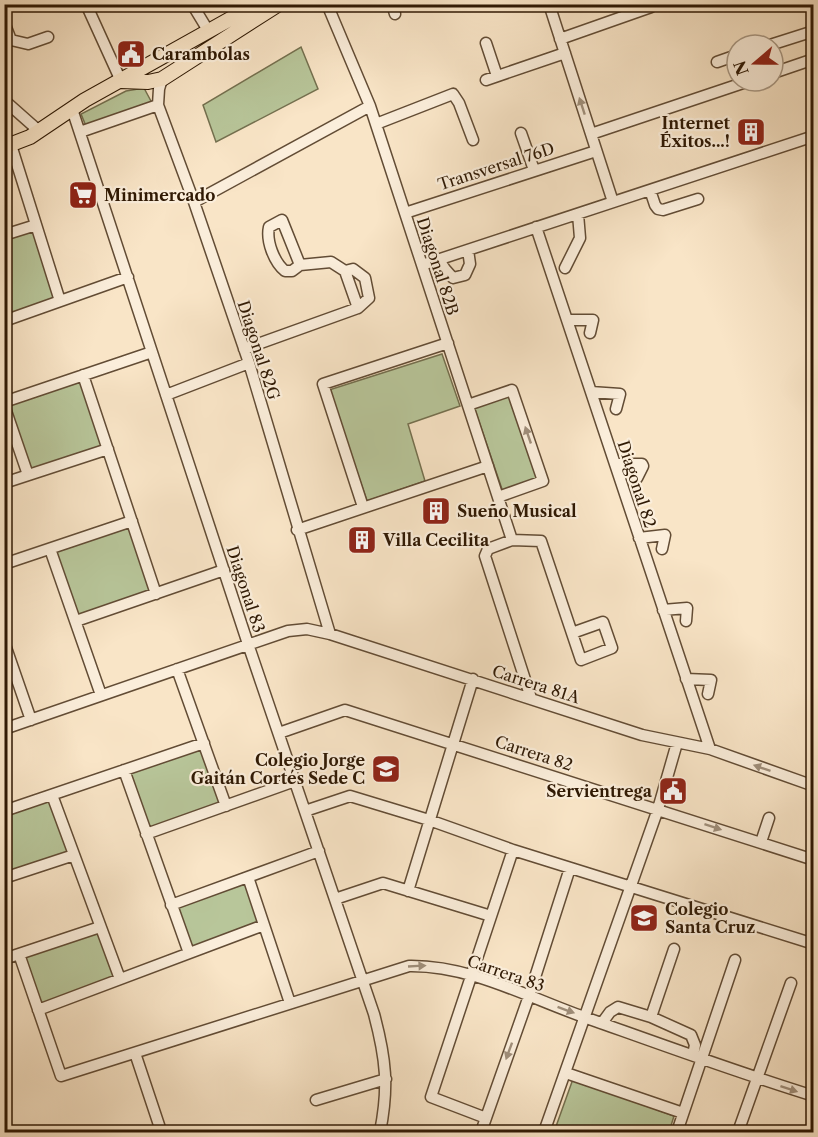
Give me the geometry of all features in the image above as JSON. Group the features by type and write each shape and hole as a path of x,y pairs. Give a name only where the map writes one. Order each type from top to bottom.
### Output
{"main road":[{"path":"8,146 39,131 72,109 257,4"},
{"path":"121,81 148,82 162,79 279,4"}],"street":[{"path":"86,4 121,81"},
{"path":"192,4 209,32"},
{"name":"Diagonal 82B","path":"327,4 370,106 512,540"},
{"path":"549,4 613,202"},
{"path":"560,39 651,7"},
{"path":"4,22 8,41 28,44 48,37"},
{"path":"785,40 813,31"},
{"path":"486,43 498,76"},
{"path":"486,80 565,53"},
{"path":"785,69 813,59"},
{"path":"717,62 725,60"},
{"name":"Diagonal 82G","path":"162,79 158,105 249,363 297,530 330,634"},
{"path":"591,134 725,89"},
{"path":"376,124 453,94 459,103 473,140"},
{"path":"4,100 39,131"},
{"path":"80,132 158,105"},
{"path":"194,202 370,106"},
{"name":"Diagonal 83","path":"72,109 248,644 363,980 383,1047 386,1099 380,1132"},
{"path":"521,133 534,170"},
{"path":"422,265 813,136"},
{"path":"8,146 60,301"},
{"name":"Transversal 76D","path":"405,213 596,151"},
{"path":"650,190 658,209 663,210 698,199"},
{"path":"565,268 580,238 578,214"},
{"path":"300,265 282,220 269,227 268,232 276,261 285,271 292,271 300,265 332,262 345,271 358,308"},
{"path":"4,236 36,225"},
{"name":"Diagonal 82","path":"536,227 710,750"},
{"path":"439,260 453,278 465,275 470,264 468,250"},
{"path":"244,349 358,308 369,298 364,278 353,269 345,271"},
{"path":"4,321 128,277"},
{"path":"568,320 593,320 590,333"},
{"path":"363,507 323,384 448,343"},
{"path":"28,475 4,403 152,352"},
{"path":"166,394 249,363"},
{"path":"83,375 156,594"},
{"path":"468,405 512,390 543,481 498,497"},
{"path":"591,392 620,394 616,409"},
{"path":"4,483 108,449"},
{"path":"615,464 642,464 637,478"},
{"path":"297,530 488,466"},
{"path":"4,564 132,521"},
{"path":"639,538 665,535 662,549"},
{"path":"531,698 485,556 488,549 512,540 542,541 572,633 581,660 612,648 603,621 572,633"},
{"path":"50,549 101,695"},
{"path":"76,621 224,570"},
{"path":"663,610 687,608 686,621"},
{"name":"Carrera 81A","path":"4,729 248,644 301,629 330,634 642,735 710,750 811,783"},
{"path":"5,642 31,720"},
{"path":"177,669 226,806"},
{"path":"408,891 473,679"},
{"path":"686,679 711,680 708,694"},
{"name":"Carrera 82","path":"279,733 345,710 813,860"},
{"path":"4,811 204,743"},
{"path":"544,1132 658,809 677,743"},
{"path":"123,770 189,953"},
{"path":"146,834 295,781"},
{"path":"52,795 120,979"},
{"path":"305,812 350,796 429,820 513,850 813,944"},
{"path":"761,842 769,818"},
{"path":"486,1118 431,1097 513,850"},
{"path":"171,905 319,851"},
{"path":"4,878 74,855"},
{"path":"481,1132 529,996 570,868"},
{"path":"248,877 290,1003"},
{"path":"335,899 383,883 491,916"},
{"path":"19,954 38,1010 264,925"},
{"path":"4,959 100,927"},
{"path":"651,1017 674,949"},
{"path":"677,1132 698,1056 735,960"},
{"name":"Carrera 83","path":"38,1010 61,1076 409,966 427,966 472,974 586,1018 698,1056 757,1079 813,1096"},
{"path":"738,1132 791,983"},
{"path":"602,1023 610,1012 618,1007 651,1017 691,1035 698,1056"},
{"path":"135,1053 161,1131"},
{"path":"566,1073 683,1113"},
{"path":"316,1100 386,1079"}],"green space":[{"path":"301,47 318,89 216,142 203,105"},
{"path":"144,88 152,103 86,126 81,114 126,91"},
{"path":"36,225 60,301 5,321 4,235"},
{"path":"442,354 460,406 408,424 425,481 367,501 329,390"},
{"path":"83,375 108,449 28,475 5,405"},
{"path":"509,396 537,479 503,492 474,407"},
{"path":"132,521 156,594 76,621 50,549"},
{"path":"204,743 226,806 146,834 124,770"},
{"path":"52,795 74,855 5,878 4,811"},
{"path":"248,877 264,925 189,953 171,905"},
{"path":"100,927 120,979 38,1010 19,954"},
{"path":"573,1079 674,1116 669,1132 554,1132"}],"place":[{"name":"Carambolas","path":"131,54"},
{"name":"Internet Éxitos...!","path":"751,132"},
{"name":"Minimercado","path":"83,195"},
{"name":"Sueño Musical","path":"436,511"},
{"name":"Villa Cecilita","path":"362,540"},
{"name":"Colegio Jorge Gaitán Cortés Sede C","path":"386,769"},
{"name":"Servientrega","path":"673,791"},
{"name":"Colegio Santa Cruz","path":"644,918"}]}
